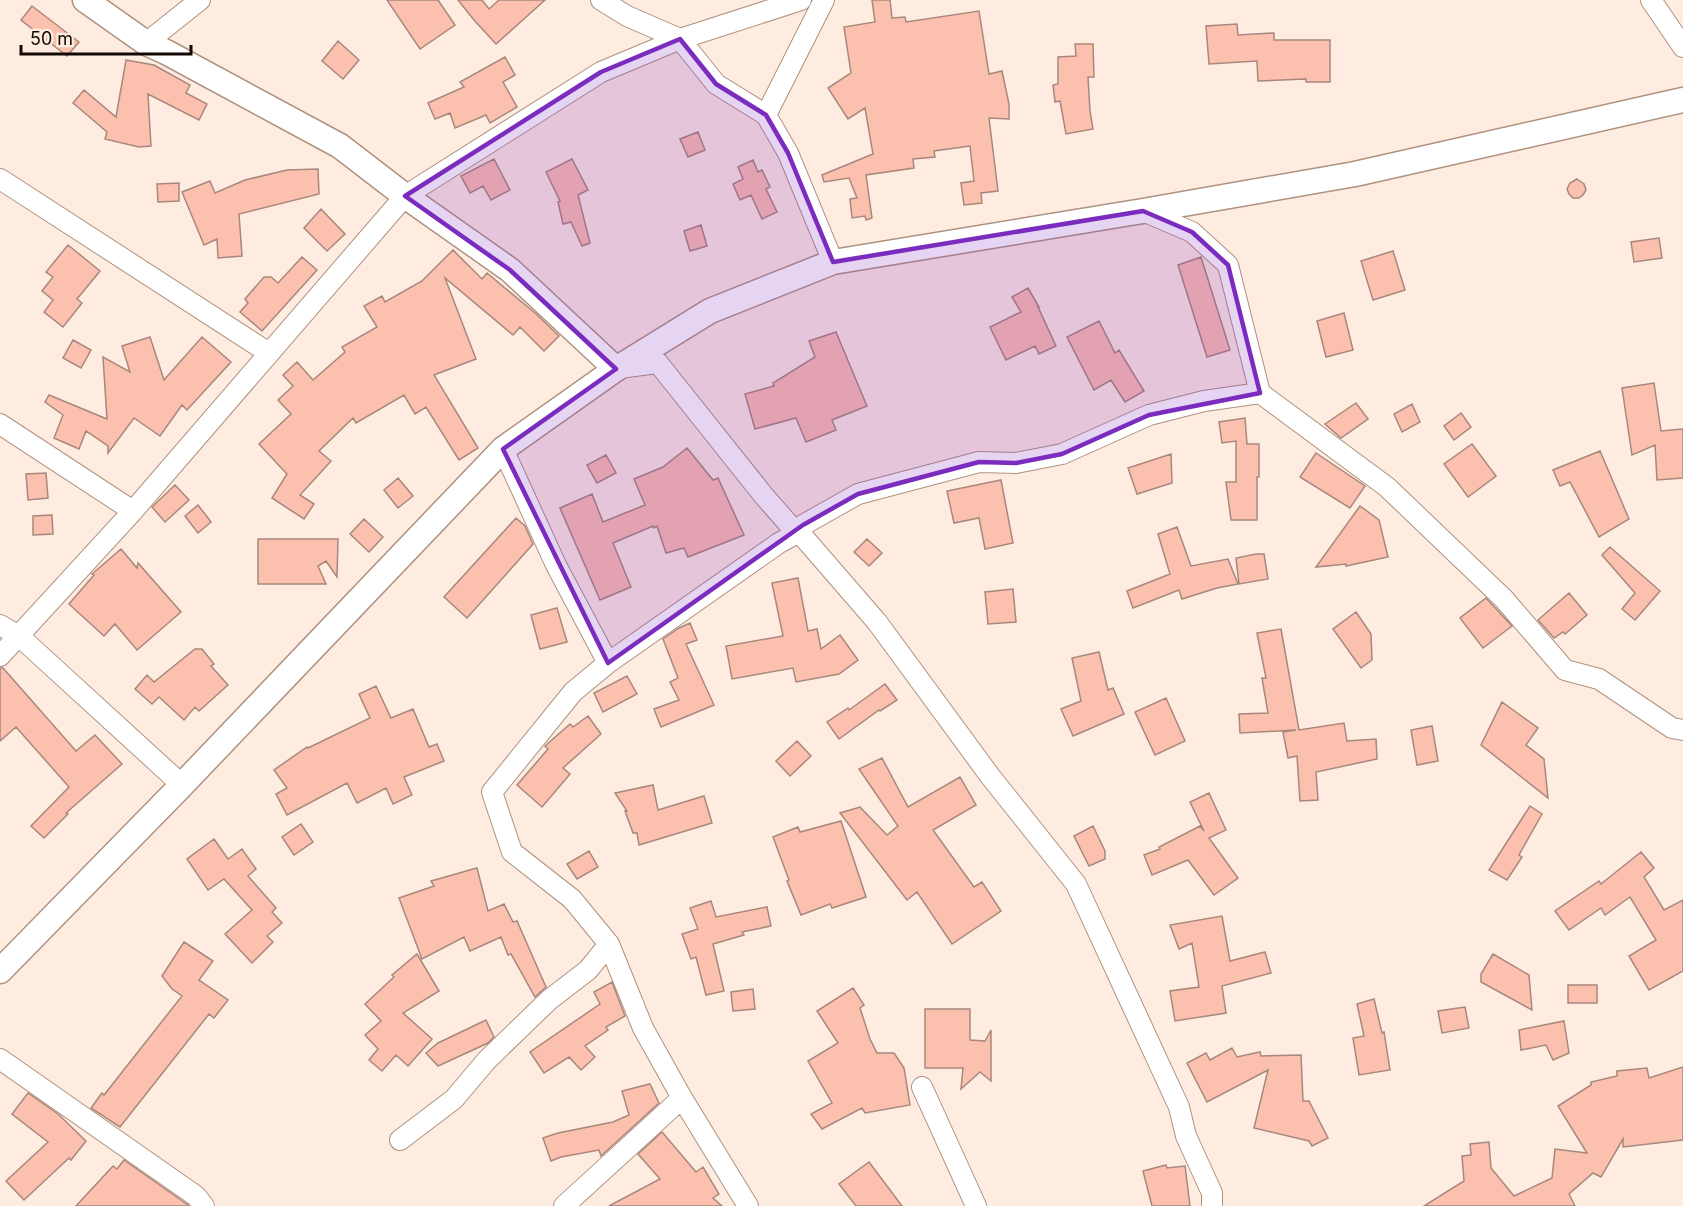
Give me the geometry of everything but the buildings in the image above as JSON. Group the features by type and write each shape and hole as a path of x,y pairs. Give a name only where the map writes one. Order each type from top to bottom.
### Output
{"street":[{"path":"85,0 146,43 340,146 405,196 510,270 616,369"},
{"path":"146,43 200,0"},
{"path":"601,0 627,16 680,39 716,84 765,115 788,153 833,262"},
{"path":"0,656 133,511 405,196 601,72 680,39 801,0"},
{"path":"765,115 824,0"},
{"path":"1652,0 1683,46"},
{"path":"0,971 182,785 503,449 616,369 710,311 833,262 1355,174 1683,100"},
{"path":"0,179 269,353"},
{"path":"1143,211 1192,232 1228,265 1260,393 1387,487 1504,599 1565,670 1599,679 1672,728 1683,730"},
{"path":"616,369 658,363 764,496 793,529 799,532 877,622 990,776 1076,885 1179,1107 1186,1136 1212,1193 1212,1206"},
{"path":"748,1206 682,1098 643,1028 609,944 572,899 512,852 492,792 573,692 608,663 779,543 799,532 803,525 858,494 979,462 1016,463 1062,454 1149,415 1204,401 1260,393"},
{"path":"0,424 133,511"},
{"path":"503,449 556,565 608,663"},
{"path":"0,625 19,636 182,785"},
{"path":"400,1140 454,1099 487,1060 549,1000 588,970 609,944"},
{"path":"0,1059 196,1196 204,1206"},
{"path":"921,1088 976,1206"},
{"path":"564,1206 682,1098"}],"highlighted area":[{"path":"680,39 716,84 766,115 788,153 833,262 1143,211 1192,232 1228,265 1260,393 1149,415 1062,454 1016,463 979,462 858,494 803,525 608,663 503,449 616,369 510,270 405,196 601,72"}]}
